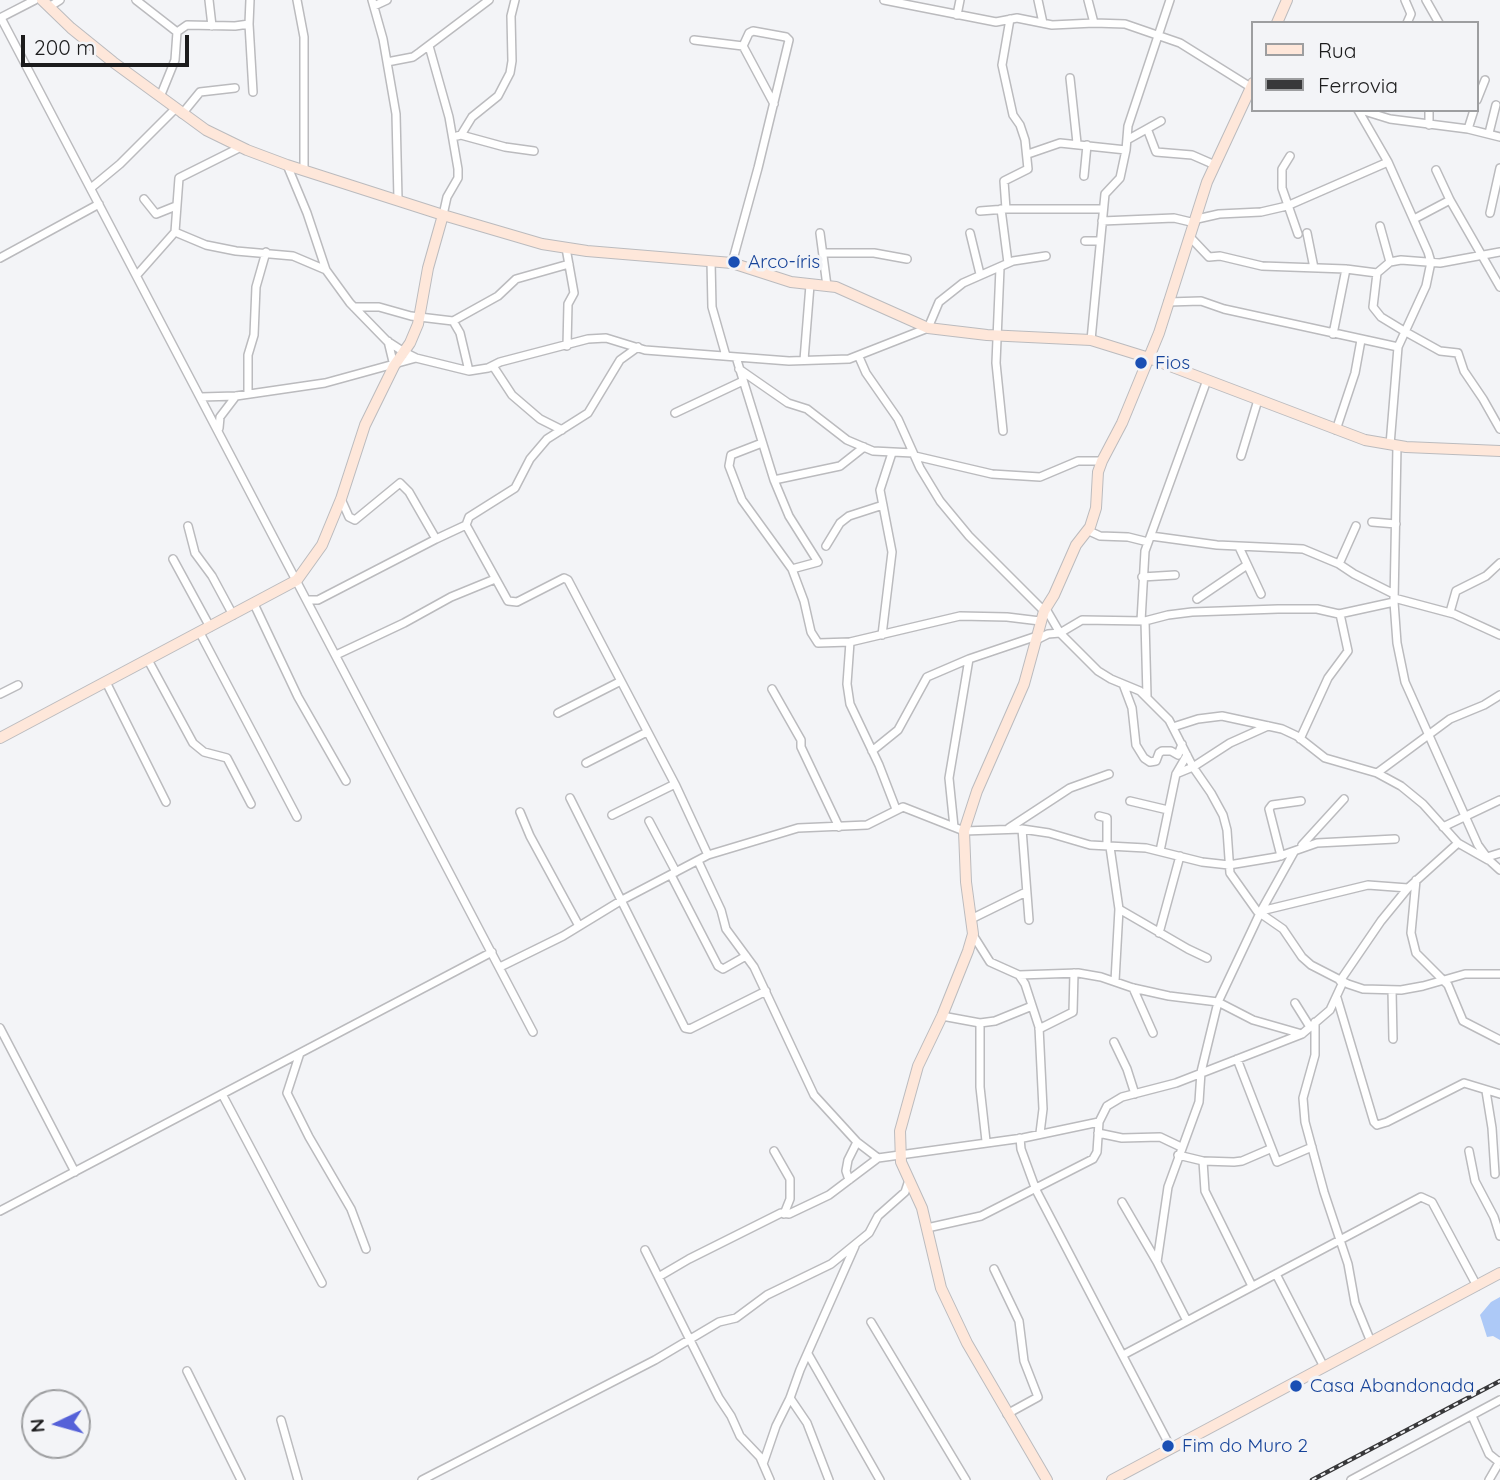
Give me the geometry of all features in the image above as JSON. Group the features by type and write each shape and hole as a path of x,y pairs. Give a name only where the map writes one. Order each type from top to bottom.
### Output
{"street":[{"path":"35,0 1,18 533,1032"},
{"path":"45,3 60,0"},
{"path":"136,0 177,32"},
{"path":"209,0 212,26"},
{"path":"250,0 253,92"},
{"path":"298,0 304,37 304,170"},
{"path":"387,0 373,3 396,114 398,199"},
{"path":"387,62 413,57 489,0"},
{"path":"457,136 472,117 498,96 510,73 513,46 511,16 516,0"},
{"path":"884,0 996,22 1017,18 1052,25 1125,24 1191,48 1252,85 1215,165 1149,358 1122,423 1102,461 1098,472 1096,508 1089,531 1076,545 1043,613 1024,684 959,829"},
{"path":"957,15 960,0"},
{"path":"1038,0 1043,23"},
{"path":"1088,0 1094,23"},
{"path":"1091,340 1105,194 1120,178 1128,126 1170,0"},
{"path":"1278,21 1287,0"},
{"path":"1405,0 1411,14 1408,21"},
{"path":"1426,0 1438,21"},
{"path":"45,3 92,45 206,130 287,165 443,215 529,241 566,248 732,263 791,282 849,291 928,327 998,336 1091,340 1149,358 1336,430 1393,445 1500,451"},
{"path":"1008,263 1003,209 1004,181 1027,171 1028,154 1020,125 1013,115 1002,65 1010,19"},
{"path":"177,32 187,25 250,24"},
{"path":"732,263 789,40 786,37 752,31 743,47"},
{"path":"160,97 175,60 177,32"},
{"path":"694,40 743,47"},
{"path":"0,738 297,580 322,545 341,499 365,425 394,366 414,335 447,197 458,174 457,136 429,46"},
{"path":"743,47 774,104"},
{"path":"1070,78 1077,143"},
{"path":"1479,95 1485,80"},
{"path":"91,188 200,92 235,88"},
{"path":"1489,133 1496,105"},
{"path":"1361,112 1388,162 1431,262 1426,286 1398,347 1393,445 1397,643 1405,682 1465,817 1488,858"},
{"path":"1366,112 1390,120 1468,129 1500,137"},
{"path":"1429,112 1429,125"},
{"path":"1468,129 1473,112"},
{"path":"1127,140 1148,131 1161,121"},
{"path":"1148,131 1157,152 1192,155 1215,165"},
{"path":"457,136 534,151"},
{"path":"1028,154 1049,146 1077,143 1126,150"},
{"path":"1084,176 1087,145"},
{"path":"137,275 175,232 180,176 241,147"},
{"path":"1290,156 1282,169 1281,180 1287,206 1303,234 1314,268"},
{"path":"1102,220 1162,217 1196,221 1219,214 1261,212 1287,206 1388,162"},
{"path":"287,165 326,270 354,307 387,341 404,352 416,358 469,371 588,339 606,338 645,350 736,357 849,359 928,327 943,297 980,274 1008,263 1046,256"},
{"path":"1490,213 1500,168"},
{"path":"1436,170 1450,200 1500,287"},
{"path":"144,199 156,214 176,206"},
{"path":"1414,219 1450,200"},
{"path":"0,258 99,204"},
{"path":"980,211 1103,209"},
{"path":"1380,226 1390,262"},
{"path":"175,232 206,245 296,257 326,270"},
{"path":"820,233 827,286"},
{"path":"970,233 980,274"},
{"path":"1190,237 1209,257 1220,256 1262,266 1346,269 1377,273"},
{"path":"1085,241 1100,241"},
{"path":"566,248 574,293 568,304 567,346"},
{"path":"1500,252 1440,263 1401,260 1390,262 1377,273 1373,307 1381,317 1440,351 1458,353 1464,371 1500,429"},
{"path":"248,393 248,355 254,335 256,287 266,253"},
{"path":"824,253 874,253 907,260"},
{"path":"711,261 712,307 726,356"},
{"path":"354,307 379,307 420,317 453,321 498,296 516,279 569,264"},
{"path":"1000,268 996,363 1003,431"},
{"path":"1333,334 1346,269"},
{"path":"804,360 810,285"},
{"path":"1168,302 1201,301 1224,309 1398,347"},
{"path":"453,321 460,333 469,371"},
{"path":"1336,430 1355,373 1361,340"},
{"path":"387,341 394,366"},
{"path":"307,600 318,600 466,525 469,517 515,488 536,451 547,439 588,413 620,360 639,347"},
{"path":"736,357 774,480 789,516 818,562 792,569"},
{"path":"859,357 866,373 898,419 914,455 940,500 969,536 1098,671 1147,696 1169,720 1223,815 1227,830 1230,873 1261,912 1283,929 1302,957 1341,981 1363,989 1418,988 1472,973 1500,974"},
{"path":"201,397 236,396 325,383 416,358"},
{"path":"493,366 512,395 540,419 562,430"},
{"path":"739,369 789,403 807,409 847,440 873,451 914,455 992,474 1040,477 1078,461 1102,461"},
{"path":"1147,696 1143,558 1207,380"},
{"path":"676,413 743,381"},
{"path":"219,432 220,417 236,396"},
{"path":"1241,456 1258,400"},
{"path":"762,443 731,455 729,466 742,500 792,569 814,640 820,644 850,642 960,616 1007,617 1043,613"},
{"path":"774,480 840,466 864,447"},
{"path":"882,635 892,552 880,490 892,453"},
{"path":"341,499 349,517 355,520 397,483 403,484 436,539"},
{"path":"826,546 849,516 883,505"},
{"path":"1372,522 1396,524"},
{"path":"466,525 506,598 514,603 566,578 648,732 708,855"},
{"path":"188,526 195,553 212,576 233,615"},
{"path":"1339,564 1356,526"},
{"path":"1089,531 1107,537 1303,549 1339,564 1394,598 1450,612 1500,635"},
{"path":"1239,547 1261,594"},
{"path":"173,559 210,627"},
{"path":"1197,598 1247,565"},
{"path":"1450,612 1456,591 1486,576 1499,566"},
{"path":"1142,577 1175,575"},
{"path":"336,655 451,597 495,579"},
{"path":"872,751 898,730 927,677 969,659 1041,636 1060,633 1082,621 1143,621 1201,611 1306,608 1340,614 1394,598"},
{"path":"254,604 298,697 345,782"},
{"path":"1300,739 1328,678 1348,651 1340,614"},
{"path":"200,633 297,817"},
{"path":"850,642 847,684 850,704 896,809"},
{"path":"969,659 949,778 959,829 973,934 990,962 1020,975 1074,973 1169,996 1218,1002 1253,1020 1303,1034"},
{"path":"148,660 193,743 204,752 227,758 250,804"},
{"path":"558,713 621,681"},
{"path":"106,682 166,802"},
{"path":"1123,684 1132,708 1136,745 1146,760 1156,761 1158,753 1162,751 1171,751 1178,755 1182,743"},
{"path":"0,694 18,685"},
{"path":"772,689 801,740 801,747 839,827"},
{"path":"1377,773 1450,719 1500,695"},
{"path":"1172,727 1198,719 1222,716 1282,729 1325,758 1377,773 1411,793 1458,843 1488,858 1500,869"},
{"path":"1176,774 1194,767 1230,743 1268,726"},
{"path":"586,763 648,732"},
{"path":"1160,851 1176,774 1187,755"},
{"path":"1008,829 1070,788 1109,774"},
{"path":"612,815 674,785"},
{"path":"570,798 687,1029 766,991"},
{"path":"1157,1262 1168,1187 1199,1102 1201,1073 1218,1002 1261,912 1297,850 1344,799"},
{"path":"1443,827 1500,800"},
{"path":"1130,801 1168,810"},
{"path":"1281,856 1269,809 1272,805 1301,801"},
{"path":"500,967 708,855 798,828 867,825 896,809 908,807 959,829 1022,829 1109,847 1160,851 1229,865 1281,856 1317,843 1395,839"},
{"path":"520,812 530,836 579,926"},
{"path":"1099,816 1107,818 1119,909 1115,981"},
{"path":"649,821 718,966 723,969 746,956"},
{"path":"1022,829 1029,920"},
{"path":"927,1228 981,1216 1096,1157 1099,1122 1107,1106 1122,1097 1176,1083 1303,1034 1330,1010 1337,998 1341,981 1358,952 1408,888 1458,843"},
{"path":"1488,858 1500,853"},
{"path":"1159,933 1180,856"},
{"path":"698,861 721,909 726,929 746,956 766,991 810,1088 857,1142 877,1158"},
{"path":"1416,880 1412,946 1422,961 1443,979 1451,990 1463,1021 1499,1037"},
{"path":"1261,912 1368,885 1408,888"},
{"path":"971,919 1026,892"},
{"path":"1119,909 1207,958"},
{"path":"973,934 942,1016 914,1079 900,1131 899,1154 922,1208 942,1288 967,1343 1047,1480"},
{"path":"0,1211 492,952"},
{"path":"1039,1029 1073,1012 1074,973"},
{"path":"1020,975 1039,1029 1044,1110 1041,1133"},
{"path":"1133,988 1153,1033"},
{"path":"1392,989 1393,1039"},
{"path":"1337,998 1377,1125 1460,1084 1467,1083 1500,1094"},
{"path":"1295,1003 1313,1024 1315,1055 1303,1097 1305,1122 1348,1264 1355,1303 1371,1342"},
{"path":"942,1016 980,1023 995,1021 1032,1006"},
{"path":"980,1023 979,1087 986,1141"},
{"path":"0,1028 75,1172"},
{"path":"1114,1042 1135,1094"},
{"path":"300,1052 287,1093 351,1209 366,1249"},
{"path":"1237,1059 1270,1149 1278,1163 1312,1147"},
{"path":"1486,1091 1495,1174"},
{"path":"222,1094 322,1283"},
{"path":"660,1276 689,1259 830,1195 877,1158 1020,1138 1099,1122"},
{"path":"1098,1133 1122,1138 1160,1137 1181,1147"},
{"path":"1020,1138 1021,1149 1036,1190 1171,1448"},
{"path":"849,1180 846,1171 848,1160 857,1142"},
{"path":"1178,1155 1203,1161 1242,1161 1270,1149"},
{"path":"774,1151 790,1179 790,1199 784,1214"},
{"path":"1468,1151 1475,1181 1500,1236"},
{"path":"1203,1161 1205,1191 1252,1286"},
{"path":"422,1480 690,1341 719,1322 736,1318 767,1295 831,1264 869,1233 878,1216 901,1198 909,1180"},
{"path":"1123,1355 1421,1197 1432,1202 1477,1286"},
{"path":"1122,1202 1188,1321"},
{"path":"763,1465 776,1426 855,1246"},
{"path":"645,1250 740,1436 760,1457 769,1480"},
{"path":"994,1269 1019,1321 1023,1358 1038,1397 1007,1414"},
{"path":"1276,1273 1324,1367"},
{"path":"1112,1480 1500,1273"},
{"path":"871,1322 966,1480"},
{"path":"808,1354 880,1480"},
{"path":"187,1371 241,1480"},
{"path":"790,1398 807,1423 829,1480"},
{"path":"1351,1480 1362,1478 1500,1401"},
{"path":"1472,1416 1489,1454 1500,1461 1489,1480"},
{"path":"281,1420 298,1480"}],"water":[{"path":"1500,1297 1500,1340 1493,1336 1487,1337 1480,1315 1491,1302"}],"railway":[{"path":"1312,1480 1500,1381"}],"place":[{"name":"Arco-íris","path":"734,262"},
{"name":"Fios","path":"1141,363"},
{"name":"Casa Abandonada","path":"1296,1386"},
{"name":"Fim do Muro 2","path":"1168,1446"}]}
